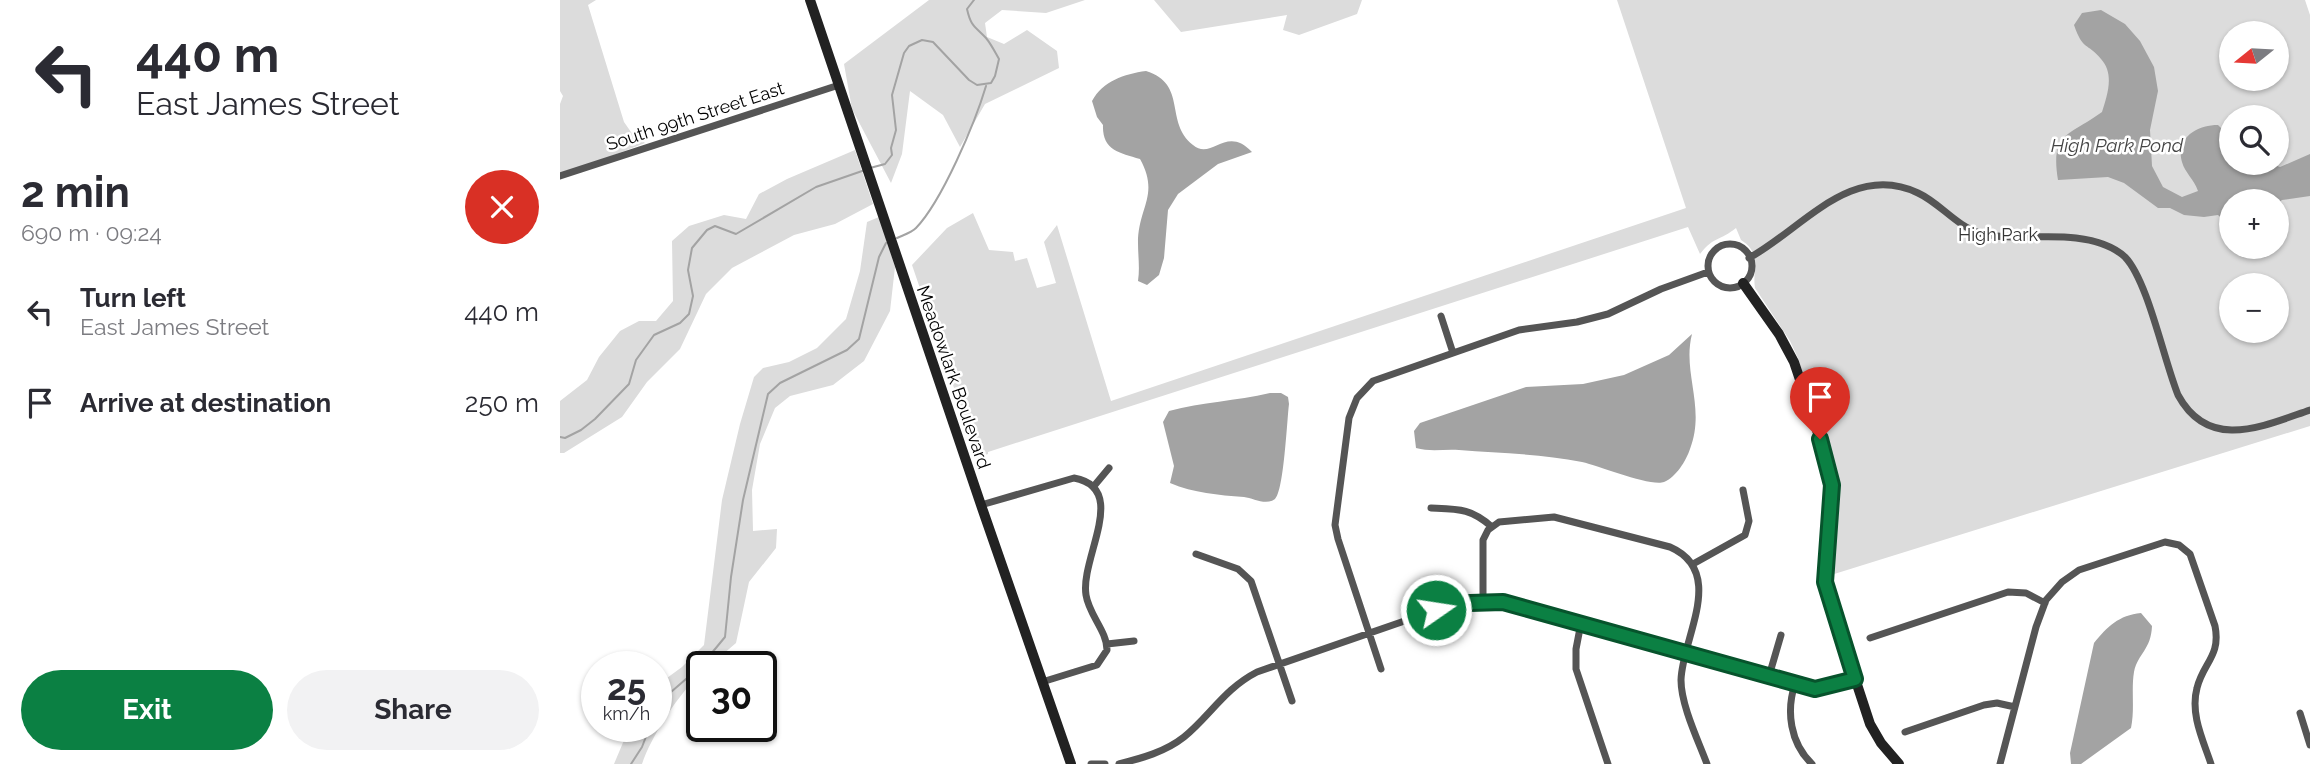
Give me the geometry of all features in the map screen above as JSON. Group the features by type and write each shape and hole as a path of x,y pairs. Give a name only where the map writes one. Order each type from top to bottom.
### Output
{"street":[{"name":"Meadowlark Boulevard","path":"810,0 1071,764"},
{"name":"South 99th Street East","path":"560,176 839,85"},
{"path":"1749,258 1779,240 1840,194 1877,185 1905,188 1917,192 1965,226 1979,232 2007,236 2080,238 2102,243 2124,257 2138,279 2178,396 2188,408 2212,427 2240,431 2252,429 2310,410"},
{"path":"1737,245 1749,258 1751,271 1743,283 1736,287 1723,286 1708,272 1710,258 1721,246 1737,245"},
{"path":"1381,669 1335,526 1347,430 1357,398 1381,376 1519,330 1577,322 1608,314 1661,289 1708,272"},
{"path":"1743,283 1779,334 1794,362 1827,460 1832,485 1825,582 1875,734 1899,764"},
{"path":"1441,316 1453,353"},
{"path":"1094,486 1109,468"},
{"path":"981,505 1065,478 1081,479 1094,486 1101,498 1102,510 1087,567 1085,590 1089,607 1107,644 1105,654 1097,665 1042,682"},
{"path":"1693,564 1745,535 1749,521 1743,490"},
{"path":"1431,508 1473,512 1492,527"},
{"path":"1483,603 1482,545 1485,535 1492,527 1507,520 1553,517 1670,548 1686,555 1693,564 1697,580 1698,610 1681,680 1683,696 1706,764"},
{"path":"2000,764 2036,627 2045,603 2062,582 2087,566 2165,542 2179,545 2190,554 2217,637 2216,651 2197,687 2195,704 2197,721 2211,764"},
{"path":"1196,554 1238,569 1251,581 1292,701"},
{"path":"1870,638 2008,592 2026,593 2045,603"},
{"path":"1119,764 1172,745 1189,732 1232,688 1256,673 1442,608 1470,603 1503,602 1815,689 1855,679"},
{"path":"1581,623 1576,649 1576,669 1608,764"},
{"path":"1769,676 1781,635"},
{"path":"1107,644 1134,640"},
{"path":"1796,684 1790,701 1791,722 1802,754 1812,764"},
{"path":"1905,732 1984,705 1997,703 2015,707"},
{"path":"2300,713 2310,745"},
{"path":"1091,764 1105,764"}],"green space":[{"path":"560,0 596,0 588,5 624,122 631,132 645,143 560,176 560,104 563,96 560,91"},
{"path":"929,0 1085,0 1046,13 1002,10 985,23 987,37 1004,44 1027,30 1057,51 1059,68 985,104 960,147 943,115 910,91 902,154 891,183 852,109 844,64"},
{"path":"1154,0 1362,0 1357,14 1299,35 1283,30 1287,15 1181,32"},
{"name":"High Park","path":"1617,0 2305,0 2310,15 2310,426 1831,575 1837,486 1834,468 1798,358 1755,288 1754,256 1748,245 1741,240 1736,228 1709,244 1700,254 1688,227 988,452 978,458 912,265 947,228 973,213 989,250 1013,252 1015,261 1027,258 1037,288 1056,283 1044,242 1057,225 1111,401 1686,208"},
{"path":"855,150 873,204 835,224 794,235 732,268 706,294 680,349 647,382 622,417 560,453 560,401 587,380 599,357 620,331 639,321 656,321 673,301 672,241 689,226 724,215 746,219 759,194"},
{"path":"879,217 895,267 890,311 864,361 833,385 790,396 775,408 760,444 752,490 753,531 777,529 776,548 749,582 736,643 727,651 698,651 704,645 722,500 754,377 763,368 789,362 817,348 846,319 860,271 867,222"},
{"path":"686,663 686,690 672,708 672,674"},
{"path":"623,742 652,742 642,764 614,764"}],"water":[{"name":"High Park Pond","path":"2101,10 2125,24 2140,41 2154,67 2158,91 2150,130 2152,166 2163,187 2182,197 2198,191 2183,166 2182,146 2196,130 2218,125 2219,175 2289,175 2289,163 2310,154 2310,196 2289,199 2289,189 2219,189 2219,216 2204,217 2184,215 2170,208 2158,208 2124,183 2108,177 2058,180 2056,164 2060,144 2071,131 2102,112 2109,85 2105,65 2083,43 2074,25 2082,13"},
{"path":"1146,71 1159,77 1167,85 1172,94 1179,126 1193,145 1207,149 1234,141 1243,144 1252,152 1218,164 1178,194 1168,210 1164,258 1159,275 1147,285 1138,281 1139,231 1148,192 1146,171 1140,159 1113,149 1105,140 1103,125 1097,117 1092,101 1102,88 1115,80"},
{"path":"1692,334 1690,363 1696,419 1694,434 1683,463 1673,476 1664,482 1648,482 1582,462 1552,457 1416,448 1414,431 1420,423 1526,387 1583,384 1624,375 1669,355"},
{"path":"1281,393 1288,397 1289,404 1283,470 1275,499 1264,502 1206,493 1170,483 1174,466 1163,422 1169,411"},
{"path":"2141,613 2152,626 2149,641 2134,672 2131,728 2081,764 2071,764 2070,753 2094,643 2114,623 2126,616"}],"waterway":[{"path":"870,168 885,164 892,155 896,130 892,95 904,53 909,46 922,40 933,42 969,80 977,85 991,83 999,59 988,40 970,19 967,9 974,0"},
{"path":"897,238 916,228 936,200 966,140 986,86"},
{"path":"560,437 565,438 581,430 595,419 629,384 636,360 654,335 680,323 689,314 693,296 688,270 692,248 707,230 715,226 736,234 816,187 865,170"},
{"path":"672,691 701,666 725,637 743,500 768,394 780,383 847,350 859,339 879,257 886,243"},
{"path":"631,764 644,742"}],"route":[{"path":"1436,610 1470,603 1503,602 1815,689 1855,679 1825,582 1832,485 1820,439"}]}
